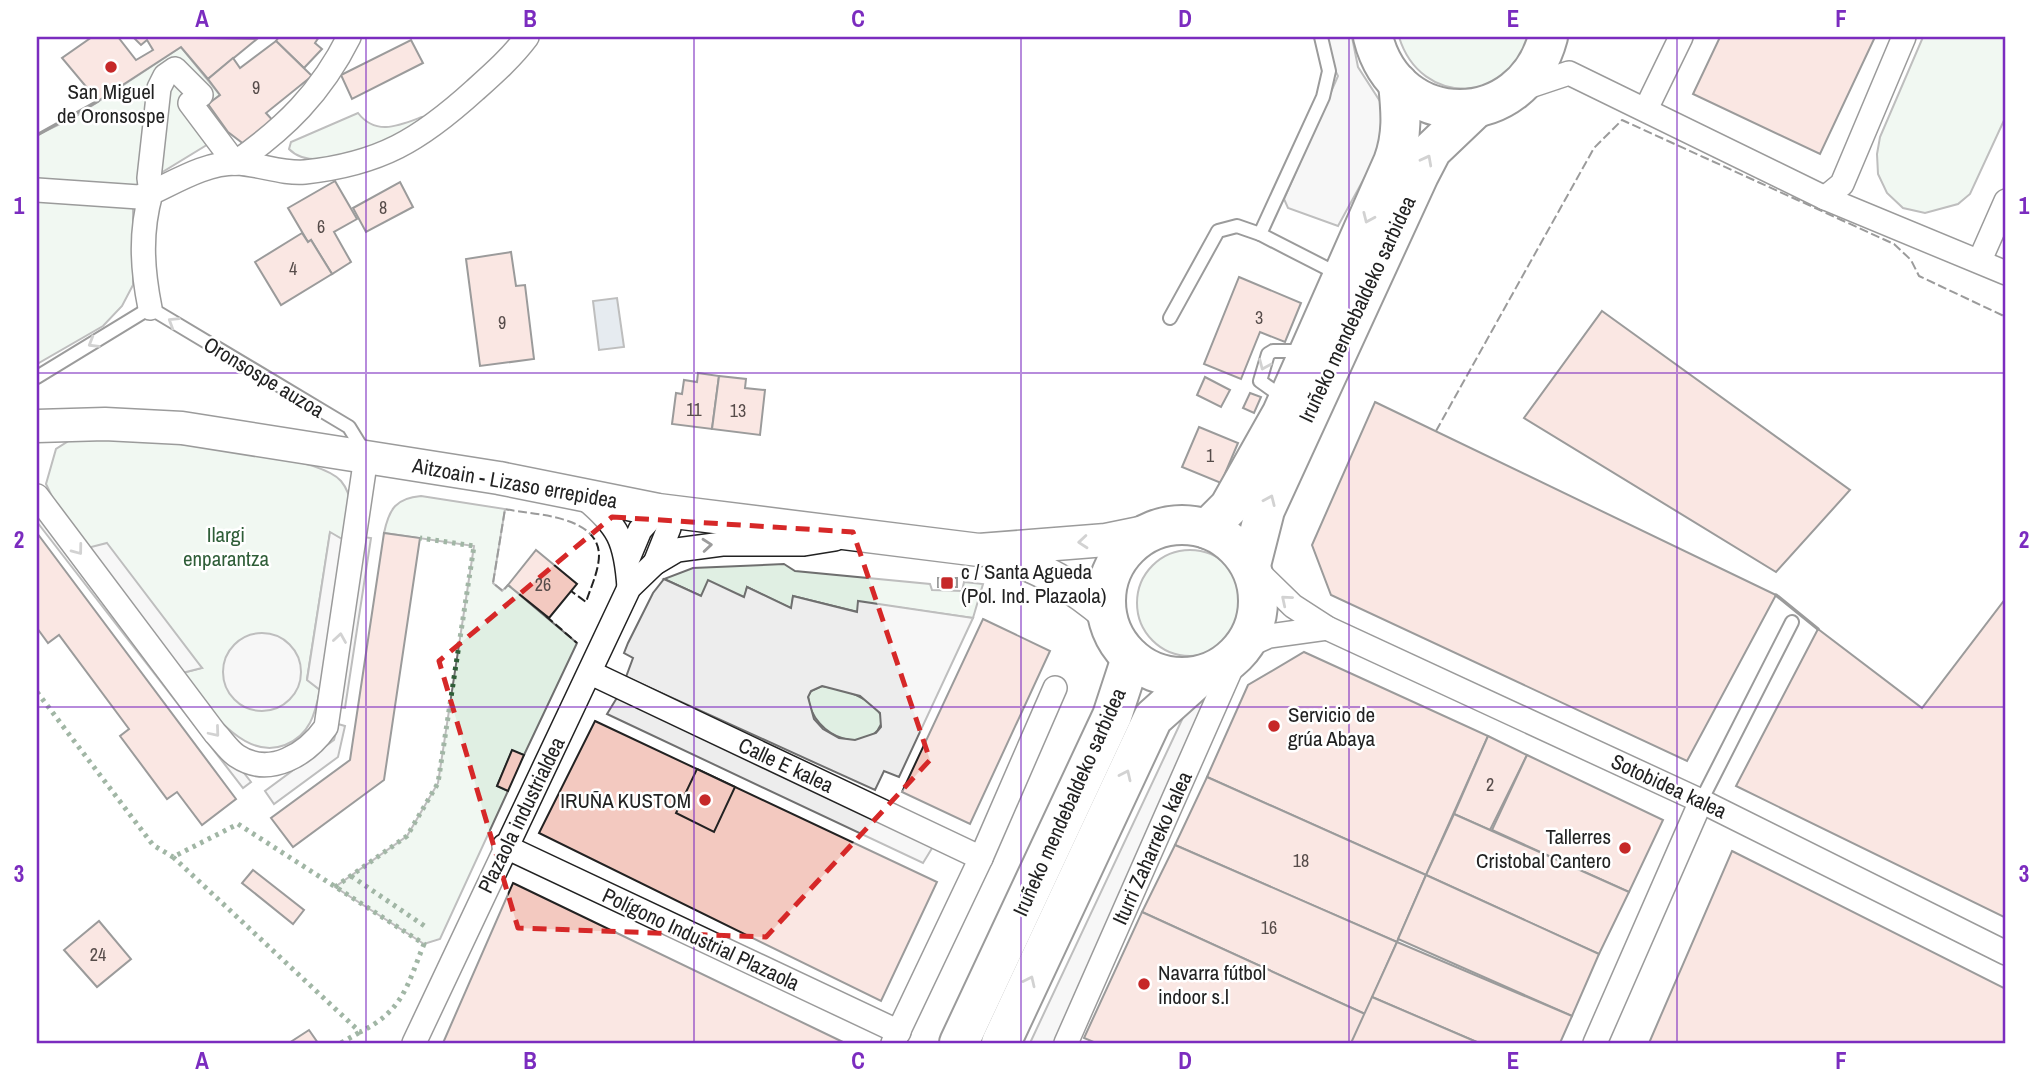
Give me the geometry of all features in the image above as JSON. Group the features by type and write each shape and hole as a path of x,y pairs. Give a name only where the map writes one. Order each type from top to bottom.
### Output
{"highway":[{"path":"1373,37 1385,67 1398,83 1414,96 1433,105 1454,109 1475,108 1498,102 1518,90 1542,60 1548,37"},
{"name":"Iruñeko mendebaldeko sarbidea","path":"1207,528 1229,508 1282,413 1400,144 1402,120 1398,83"},
{"name":"Iruñeko mendebaldeko sarbidea","path":"1251,565 1265,510 1419,175 1432,150 1475,108"},
{"path":"1175,525 1207,528 1228,540 1251,565 1259,602 1255,623 1240,650 1219,668 1200,676 1163,675 1130,658 1115,638 1107,615 1107,584 1121,555 1150,531 1175,525"},
{"name":"Iruñeko mendebaldeko sarbidea","path":"959,1043 1112,716 1130,658"},
{"name":"Iruñeko mendebaldeko sarbidea","path":"1001,1043 1153,718 1200,676"}],"street":[{"path":"235,163 297,114 332,67 349,37"},
{"path":"37,190 139,197 210,167 235,163 302,172 351,165 398,148 428,132 514,54 527,37"},
{"path":"1646,109 1681,37"},
{"path":"1825,198 1842,184 1904,37"},
{"path":"150,308 144,278 142,223 151,193 149,178 159,88 165,76 175,69 201,95 190,103 235,163"},
{"path":"1518,90 1569,73 1825,198 2006,273"},
{"path":"1980,260 2006,201"},
{"name":"Aitzoain - Lizaso errepidea","path":"37,426 105,424 182,428 366,457 663,511 993,551"},
{"path":"37,496 215,733 237,756 253,763 284,762 313,746 326,727 366,457"},
{"path":"580,494 611,522 622,539 629,588"},
{"path":"627,561 640,530 663,511 669,528 655,563"},
{"path":"993,551 1106,540 1150,531"},
{"path":"629,588 655,563 677,550 696,546 804,544 854,536"},
{"path":"993,551 1046,571 1078,590 1107,615"},
{"name":"Sotobidea kalea","path":"1251,565 1293,606 1327,628 1701,801 2006,953"},
{"name":"Plazaola industrialdea","path":"414,1043 504,846 591,673 629,588"},
{"path":"1240,650 1269,636 1327,628"},
{"name":"Iturri Zaharreko kalea","path":"1066,1043 1240,650"},
{"name":"Calle E kalea","path":"591,673 981,858"},
{"path":"896,1038 981,858 1055,688"},
{"path":"1595,1043 1701,801"},
{"name":"Polígono Industrial Plazaola","path":"504,846 896,1038"}],"lane":[{"path":"1260,233 1323,97 1329,71 1321,37"},
{"path":"1170,318 1219,231 1237,226 1260,233 1342,276"},
{"path":"37,377 150,308"},
{"name":"Oronsospe auzoa","path":"150,308 349,427 366,457"},
{"path":"1701,801 1792,622"}],"highlighted area":[{"path":"612,517 853,532 930,760 766,937 518,928 439,661"}],"green space":[{"path":"1399,37 1534,37 1522,59 1506,75 1487,85 1466,89 1445,86 1426,76 1410,60"},
{"path":"1923,37 2006,37 2006,116 1970,194 1958,204 1925,213 1903,208 1887,193 1878,174 1877,154 1880,137"},
{"path":"181,47 220,95 209,104 228,132 143,184 133,208 133,285 122,306 103,326 37,364 37,135 75,117"},
{"path":"358,113 372,125 380,127 396,126 422,117 426,127 336,158 301,157 289,149 291,142"},
{"name":"Ilargi enparantza","path":"78,435 175,443 259,454 324,470 341,481 349,495 350,503 347,542 330,533 307,679 320,690 310,723 300,736 285,745 269,748 254,745 226,726 182,673 202,668 116,581 75,533 46,484 56,449"},
{"path":"421,496 505,509 493,583 502,591 508,585 577,643 524,755 512,751 497,786 508,791 440,939 424,944 335,887 407,836 438,783 474,546 384,533 388,517 395,506 405,499"},
{"path":"1190,550 1210,554 1227,566 1239,583 1243,603 1239,623 1227,640 1210,652 1190,656 1170,652 1153,640 1141,623 1137,603 1141,583 1153,566 1170,554"},
{"path":"784,564 795,571 930,584 932,590 962,591 964,582 983,584 973,618 859,602 858,612 793,596 792,609 747,587 745,597 701,596 664,579 693,568"},
{"path":"822,686 848,692 871,704 883,718 877,731 868,738 856,740 831,733 812,711 808,696 811,691"}],"shaded area":[{"path":"1327,37 1352,37 1358,67 1385,109 1378,153 1338,226 1288,208 1284,199 1338,76 1332,64"},
{"path":"617,298 624,347 599,350 593,301"},
{"path":"37,507 251,782 243,788 37,522"},
{"path":"330,532 347,542 320,690 307,680"},
{"path":"363,537 371,538 345,708 337,707"},
{"path":"107,543 202,668 182,673 87,548"},
{"path":"664,579 701,596 708,580 744,597 747,587 791,608 793,596 857,612 858,601 973,618 899,777 884,771 875,790 626,677 633,658 624,653 653,593","holes":["822,686 860,696 880,713 881,727 876,733 855,740 839,738 823,729 814,719 808,697 811,691"]},
{"path":"262,633 277,636 294,650 301,672 298,687 284,704 262,711 247,708 230,694 223,672 226,657 240,640"},
{"path":"1214,693 1056,1043 1030,1043 1187,709"},
{"path":"618,696 934,845 923,863 607,714"},
{"path":"338,724 345,726 338,757 274,804 265,791 334,740"}],"building":[{"name":"San Miguel de Oronsospe","path":"92,37 118,37 136,60 153,50 147,40 141,45 133,37 257,39 208,79 181,47 98,101 62,58"},
{"path":"279,37 319,37 315,43 322,49 304,68 276,41"},
{"path":"1720,37 1875,37 1820,154 1693,94"},
{"path":"411,40 423,63 352,99 341,75"},
{"path":"276,41 312,76 266,113 276,124 245,145 228,132 208,104 220,95 208,79 233,58 240,68"},
{"path":"335,181 357,219 334,232 351,262 332,274 311,240 308,242 288,208"},
{"path":"400,182 413,207 366,232 353,208"},
{"path":"302,233 308,242 311,240 332,274 281,305 255,262"},
{"path":"511,252 516,286 525,285 534,359 480,366 466,259"},
{"path":"1239,277 1301,303 1285,342 1260,332 1241,379 1204,364"},
{"path":"1602,311 1850,490 1776,572 1524,418"},
{"path":"698,373 719,376 712,429 672,424 676,393 682,394 684,380 697,382"},
{"path":"719,376 746,379 745,388 765,390 760,435 712,429"},
{"path":"1205,377 1230,390 1221,407 1197,395"},
{"path":"1250,393 1261,397 1254,413 1243,408"},
{"path":"1375,402 1776,595 1687,761 1331,595 1312,545"},
{"path":"1199,427 1238,443 1221,483 1182,467"},
{"path":"37,533 236,799 202,825 177,792 167,799 120,736 129,729 59,635 48,643 37,628"},
{"path":"384,533 420,538 384,780 293,847 271,818 350,760"},
{"path":"536,550 577,584 549,618 508,585"},
{"name":"c / Santa Agueda (Pol. Ind. Plazaola)","path":"938,578 957,578 957,587 938,587"},
{"path":"2006,598 2006,918 1736,786 1818,629 1922,708"},
{"path":"983,619 1050,651 970,824 902,792"},
{"path":"1304,652 1488,736 1426,875 1207,777 1248,685"},
{"path":"595,721 937,882 881,1001 539,833"},
{"path":"1488,736 1527,755 1490,830 1454,814"},
{"path":"512,750 524,755 508,791 497,786"},
{"path":"1527,755 1663,820 1629,892 1492,830"},
{"name":"IRUÑA KUSTOM","path":"697,769 735,787 714,832 676,813"},
{"path":"1207,777 1426,875 1397,942 1175,845"},
{"path":"1454,814 1629,892 1599,954 1426,875"},
{"path":"1175,845 1397,942 1365,1014 1142,912"},
{"path":"1732,851 2006,989 2006,1043 1649,1043"},
{"path":"253,870 304,910 293,924 242,883"},
{"path":"1426,875 1599,954 1572,1016 1398,939"},
{"path":"513,883 845,1043 443,1043"},
{"path":"1142,912 1365,1014 1352,1043 1096,1043 1084,1038"},
{"path":"99,921 131,959 97,987 64,950"},
{"path":"1397,942 1572,1016 1560,1043 1479,1043 1372,997"},
{"path":"1372,997 1479,1043 1351,1043"},
{"path":"309,1030 318,1043 289,1043"}],"hedge":[{"path":"335,887 407,836 438,783 474,546 420,538"},
{"path":"37,692 153,845 173,857"},
{"path":"238,824 424,944 402,996 395,1006 374,1024 360,1032 173,857 238,824"},
{"path":"351,876 426,927"},
{"path":"341,1043 360,1032"}],"fence":[{"path":"1436,431 1594,148 1622,120 1894,244 1911,260 1919,276 2006,317"},
{"path":"511,587 508,585 503,591 493,583 505,509 562,519 588,532 596,542 599,555 596,573 586,602 571,591"},
{"path":"546,616 577,643"}],"wall":[{"path":"37,135 98,101"},
{"path":"1776,595 1818,629"}],"place":[{"name":"San Miguel de Oronsospe","path":"111,67"},
{"name":"c / Santa Agueda (Pol. Ind. Plazaola)","path":"947,583"},
{"name":"Servicio de grúa Abaya","path":"1274,726"},
{"name":"IRUÑA KUSTOM","path":"705,800"},
{"name":"Tallerres Cristobal Cantero","path":"1625,848"},
{"name":"Navarra fútbol indoor s.l","path":"1144,984"}]}
